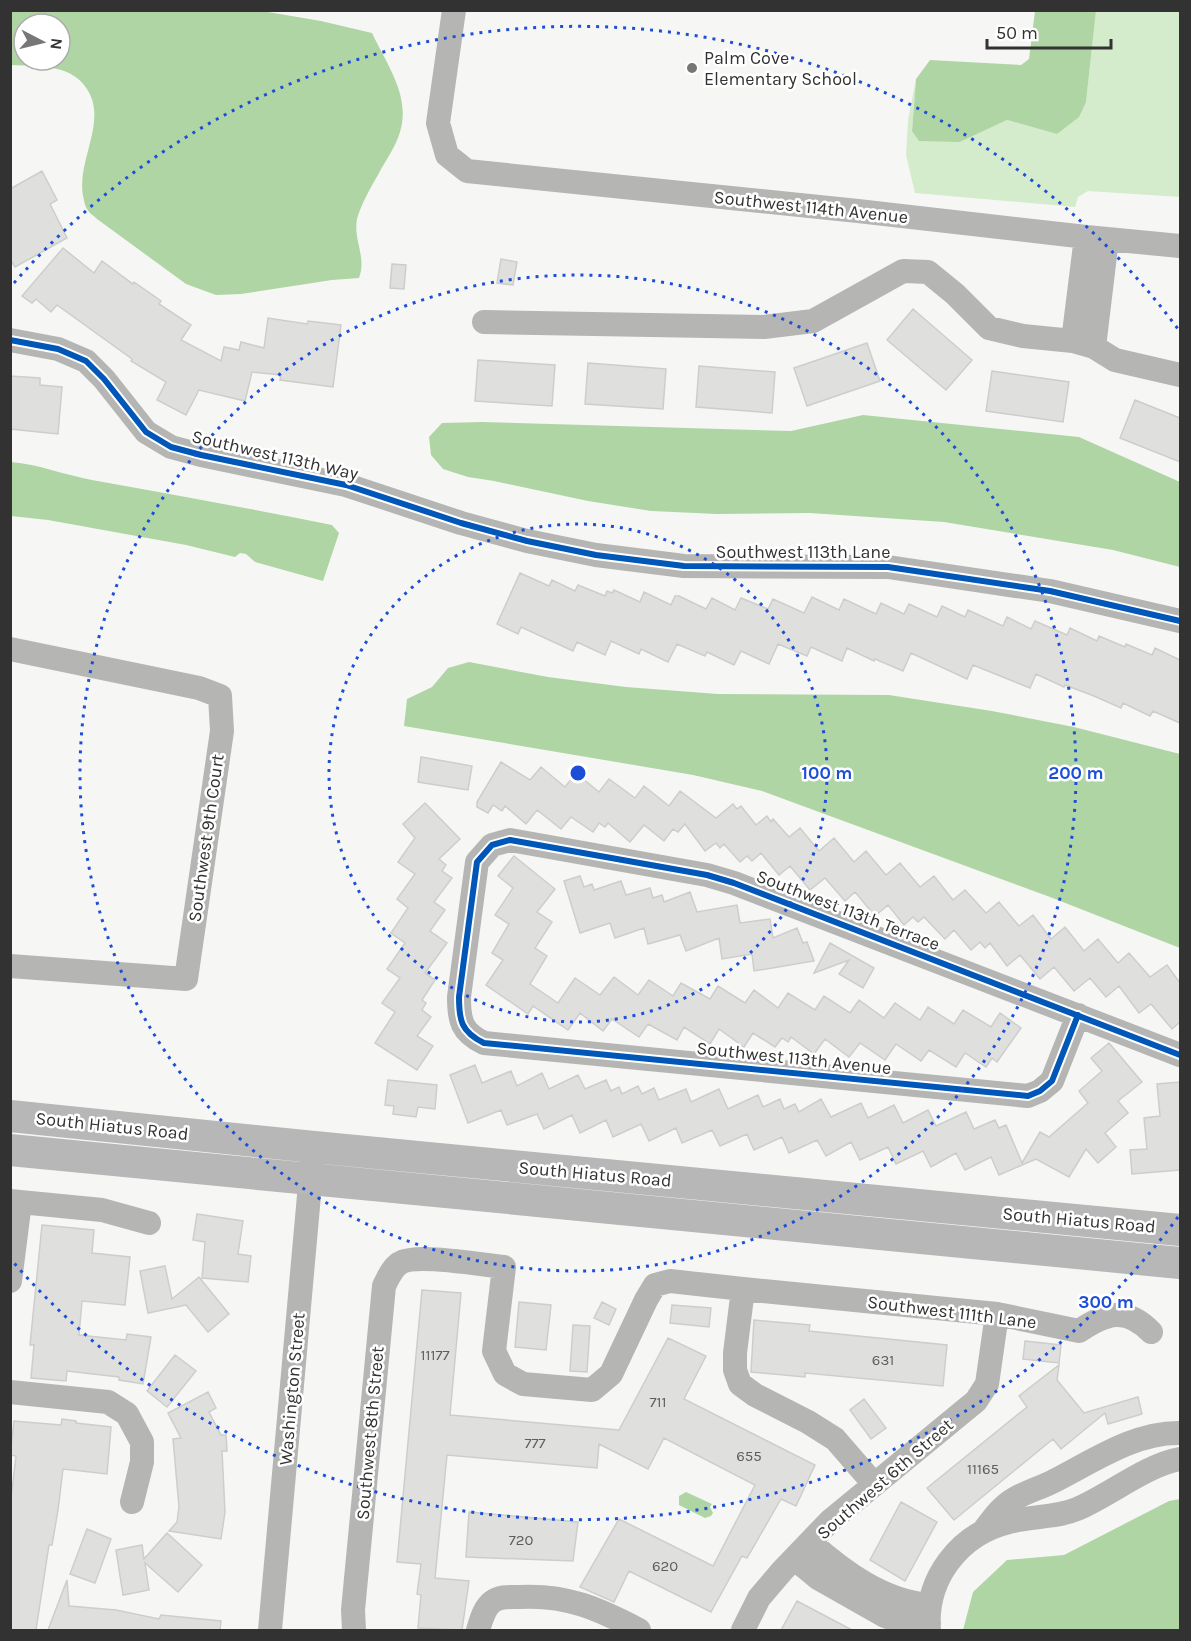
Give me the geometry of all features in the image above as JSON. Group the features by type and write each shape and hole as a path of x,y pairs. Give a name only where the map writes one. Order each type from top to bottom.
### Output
{"main road":[{"name":"South Hiatus Road","path":"10,1116 314,1148 1180,1230"},
{"name":"South Hiatus Road","path":"10,1150 1180,1263"}],"street":[{"name":"Southwest 114th Avenue","path":"454,10 438,123 447,155 467,171 1180,246"},
{"path":"1083,344 1096,238"},
{"path":"484,322 764,327 813,321 903,270 928,272 955,294 989,328 1023,336 1083,344 1115,360 1180,375"},
{"name":"Southwest 113th Way","path":"10,340 58,349 86,361 104,379 146,432 171,447 346,485 461,523"},
{"name":"Southwest 113th Lane","path":"461,523 527,541 596,555 684,566 888,567 968,577 1050,591 1180,621"},
{"name":"Southwest 9th Court","path":"10,650 200,688 220,696 222,731 186,980 10,966"},
{"name":"Southwest 113th Terrace","path":"463,1027 459,1012 459,997 477,862 492,845 510,840 707,874 1180,1055"},
{"name":"Southwest 113th Avenue","path":"463,1027 471,1037 484,1043 1028,1095 1040,1091 1052,1081 1078,1015"},
{"name":"Washington Street","path":"270,1630 314,1148"},
{"path":"10,1281 15,1202 102,1210 149,1223"},
{"name":"Southwest 111th Lane","path":"401,1263 418,1258 504,1267 494,1351 505,1374 523,1384 592,1390 611,1374 655,1285 670,1281 997,1314 1079,1330 1101,1317 1124,1315 1141,1321 1151,1332"},
{"name":"Southwest 8th Street","path":"354,1620 384,1286 390,1273 401,1263"},
{"path":"743,1289 735,1353 735,1370 740,1384 835,1439 874,1484"},
{"name":"Southwest 6th Street","path":"743,1630 759,1598 830,1521 976,1401 987,1384 997,1314"},
{"path":"10,1392 108,1402 127,1414 142,1442 142,1462 132,1502"},
{"path":"803,1551 818,1578 885,1616 896,1620 929,1619 935,1586 945,1565 1014,1499 1049,1484 1111,1451 1150,1437 1180,1433"},
{"path":"985,1529 1011,1521 1060,1514 1076,1509 1155,1468 1180,1459"},
{"path":"478,1630 490,1603 501,1598 546,1596 582,1604 639,1630"}],"shaded area":[{"path":"10,11 262,11 372,33 396,81 403,119 396,142 366,196 357,219 356,227 362,263 359,278 241,294 216,295 186,284 97,219 86,208 82,182 94,125 94,111 91,98 84,85 67,72 72,72 72,12 12,12 12,65"},
{"path":"1035,11 1096,11 1086,102 1079,117 1057,134 1007,120 960,142 919,141 912,131 916,79 930,60 1021,65 1029,59"},
{"path":"1096,11 1180,11 1180,197 1088,191 1078,197 1075,207 915,193 906,155 908,120 916,79 912,131 960,142 1007,120 1057,134 1086,102"},
{"path":"863,415 1079,437 1180,482 1180,567 1113,550 944,522 810,513 717,514 651,511 588,501 468,477 443,469 431,455 429,437 442,423 482,422 791,431"},
{"path":"11,462 92,480 332,525 339,533 323,581 255,562 246,554 240,553 235,557 186,545 48,520 11,516"},
{"path":"469,662 548,677 626,687 718,694 889,695 1074,727 1180,754 1180,948 1050,897 762,791 693,775 404,726 407,699 432,687 448,668"},
{"path":"686,1492 712,1504 711,1516 705,1518 679,1505 679,1496"},
{"path":"1180,1499 1180,1630 963,1630 973,1592 1007,1560 1064,1555 1169,1501"}],"building":[{"path":"42,171 57,200 50,204 67,238 15,267 10,259 10,189"},
{"path":"63,248 94,273 102,261 161,301 159,304 191,325 181,340 221,361 224,347 239,350 241,342 264,348 268,318 307,324 308,321 341,325 333,387 280,380 281,375 252,372 245,401 199,390 186,415 157,400 166,382 131,361 132,359 57,305 51,312 36,299 32,303 22,296"},
{"path":"501,259 517,262 513,285 497,283"},
{"path":"392,264 406,265 404,289 390,288"},
{"path":"913,309 972,360 946,390 887,340"},
{"path":"867,343 880,381 807,406 794,368"},
{"path":"478,360 555,365 552,406 475,401"},
{"path":"588,363 666,369 663,409 585,404"},
{"path":"699,366 775,372 772,413 696,407"},
{"path":"992,371 1069,382 1063,422 986,411"},
{"path":"10,376 40,378 40,385 62,387 58,434 10,429"},
{"path":"1135,400 1180,418 1180,462 1120,438"},
{"path":"520,573 549,586 552,580 575,591 578,585 605,596 607,591 612,593 614,590 640,602 644,592 671,605 675,596 679,596 706,609 712,598 735,610 741,598 768,609 773,599 804,613 812,597 839,610 844,599 876,614 881,603 904,614 909,604 937,617 942,606 965,617 968,610 1003,626 1007,617 1031,629 1035,621 1067,635 1070,628 1097,641 1099,636 1152,655 1155,648 1180,660 1180,723 1153,711 1150,716 1123,703 1121,708 1036,674 1030,688 973,665 967,679 911,653 903,671 847,648 842,661 811,647 807,656 778,644 769,664 741,651 734,665 707,652 705,656 677,644 668,662 641,649 639,654 611,641 605,655 577,642 573,651 521,627 518,634 497,624"},
{"path":"421,757 472,766 468,790 418,782"},
{"path":"501,762 530,780 541,767 565,787 576,773 599,792 609,779 635,798 644,786 669,806 680,791 716,818 733,804 737,809 741,806 756,825 767,816 771,822 773,819 789,837 800,828 819,851 834,838 854,862 866,851 886,875 900,863 920,887 934,876 953,900 965,890 986,913 999,902 1019,926 1033,915 1051,939 1065,927 1084,951 1098,939 1118,963 1129,953 1150,977 1167,965 1180,983 1180,1022 1172,1029 1151,1004 1139,1013 1119,986 1106,997 1090,978 1074,991 1054,967 1040,979 1020,955 1007,966 990,943 985,948 980,942 971,950 954,930 945,939 924,917 918,922 913,917 904,925 888,905 875,916 855,892 845,901 825,878 810,890 790,866 779,875 761,853 752,861 747,856 740,862 724,844 720,848 716,843 705,851 685,824 678,832 673,829 664,841 644,825 630,842 608,823 605,827 599,823 593,832 571,817 561,829 537,810 526,824 505,806 502,811 493,805 488,813 477,807 477,802"},
{"path":"425,803 460,839 439,859 446,865 442,871 452,878 434,902 445,910 430,931 447,943 425,973 435,980 422,1000 426,1003 422,1010 431,1017 417,1036 433,1046 417,1070 375,1043 395,1012 382,1003 400,978 387,969 405,943 391,933 408,908 397,899 415,874 398,862 415,838 403,824"},
{"path":"514,856 555,889 537,912 552,922 535,948 547,956 530,984 558,1003 575,978 600,995 614,977 638,995 649,980 673,996 681,983 710,999 718,986 745,1003 754,990 778,1008 788,993 815,1010 824,996 850,1013 859,1000 884,1018 895,1003 920,1020 928,1007 954,1024 963,1010 991,1027 1000,1013 1021,1028 997,1062 992,1058 986,1067 965,1053 956,1067 929,1050 921,1061 896,1044 885,1060 860,1043 849,1057 825,1039 814,1054 791,1037 788,1042 782,1038 775,1047 753,1033 744,1047 719,1029 710,1044 684,1027 677,1040 648,1024 639,1037 612,1019 603,1031 580,1013 568,1030 533,1006 528,1014 486,985 503,960 492,953 509,924 495,915 513,888 498,876"},
{"path":"580,876 584,887 592,884 594,890 621,881 626,895 650,888 653,898 662,895 664,902 690,892 697,912 737,905 740,923 770,919 773,938 797,928 803,943 807,942 814,961 754,971 752,954 722,959 719,938 686,951 680,935 648,944 644,928 615,938 610,923 580,933 564,881"},
{"path":"830,943 874,968 863,988 839,974 849,960 814,973"},
{"path":"1109,1043 1142,1082 1118,1101 1128,1113 1105,1133 1116,1147 1098,1163 1086,1149 1069,1177 1036,1159 999,1175 991,1157 965,1170 956,1153 931,1167 923,1151 896,1164 888,1147 860,1160 851,1142 826,1156 817,1140 789,1153 782,1137 754,1150 747,1134 720,1146 712,1130 682,1143 676,1128 649,1141 641,1124 613,1137 606,1120 580,1133 572,1115 544,1129 537,1114 507,1125 501,1110 468,1123 450,1075 475,1065 482,1083 511,1071 517,1086 542,1073 549,1089 578,1075 585,1089 606,1080 611,1091 619,1087 622,1094 638,1086 642,1094 654,1088 659,1100 686,1089 691,1102 719,1089 728,1109 758,1095 763,1107 780,1099 784,1109 795,1104 799,1112 821,1099 831,1117 861,1103 868,1118 894,1105 903,1123 928,1110 936,1126 966,1112 974,1129 995,1120 999,1128 1006,1125 1022,1163 1040,1132 1049,1137 1088,1103 1079,1091 1102,1071 1091,1058"},
{"path":"388,1080 437,1085 435,1109 418,1107 416,1117 393,1114 394,1106 385,1105"},
{"path":"1180,1082 1180,1170 1132,1174 1130,1150 1147,1149 1144,1118 1160,1116 1157,1084"},
{"path":"197,1214 243,1221 238,1254 251,1256 248,1282 202,1278 205,1242 193,1240"},
{"path":"42,1225 94,1230 92,1253 130,1257 125,1305 82,1301 79,1335 126,1340 127,1334 151,1337 143,1384 119,1380 119,1377 67,1371 66,1381 31,1378 34,1345 30,1345"},
{"path":"165,1266 172,1299 199,1277 229,1314 208,1332 186,1305 148,1313 140,1271"},
{"path":"422,1290 461,1293 450,1415 619,1430 668,1338 706,1356 684,1399 815,1465 796,1506 781,1499 747,1558 742,1556 711,1612 629,1571 614,1602 580,1587 619,1519 713,1566 755,1485 664,1438 648,1469 599,1444 597,1468 447,1455 435,1578 469,1581 462,1630 418,1628 421,1595 417,1594 421,1564 397,1562"},
{"path":"519,1302 551,1305 546,1350 515,1347"},
{"path":"602,1302 616,1309 609,1325 594,1318"},
{"path":"672,1305 711,1308 709,1327 670,1323"},
{"path":"754,1320 810,1325 809,1331 947,1345 943,1386 805,1373 805,1377 751,1372"},
{"path":"573,1325 590,1326 587,1372 570,1371"},
{"path":"1025,1341 1061,1345 1059,1363 1023,1359"},
{"path":"175,1355 196,1371 167,1407 147,1391"},
{"path":"1059,1365 1057,1380 1084,1413 1138,1397 1142,1414 1108,1424 1105,1413 1061,1449 1053,1439 954,1520 927,1488 1027,1407 1019,1396"},
{"path":"208,1392 216,1408 209,1412 221,1435 226,1435 227,1451 222,1451 225,1512 221,1539 169,1531 177,1522 179,1507 173,1439 181,1438 168,1413"},
{"path":"864,1399 886,1428 871,1439 850,1410"},
{"path":"62,1419 111,1427 107,1474 63,1469 58,1510 52,1545 49,1545 36,1630 10,1630 10,1507 16,1456 10,1455 14,1421 61,1425"},
{"path":"901,1502 937,1522 905,1581 870,1560"},
{"path":"469,1512 578,1522 573,1561 466,1557"},
{"path":"87,1529 111,1539 95,1583 70,1574"},
{"path":"167,1533 202,1565 178,1592 145,1563 149,1590 123,1595 116,1550 142,1545 144,1559"},
{"path":"67,1580 69,1606 116,1610 159,1619 161,1615 221,1621 220,1630 48,1630"},
{"path":"797,1601 852,1630 781,1630"}],"cycle path":[{"path":"10,340 58,349 86,361 104,379 146,432 171,447 346,485 461,523 527,541 596,555 684,566 888,567 1050,591 1180,621"},
{"path":"1078,1015 1052,1081 1040,1091 1028,1096 484,1043 466,1030 461,1019 459,1005 477,862 492,845 510,840 707,875 734,883 1180,1055"}],"place":[{"name":"Palm Cove Elementary School","path":"692,68"}]}
